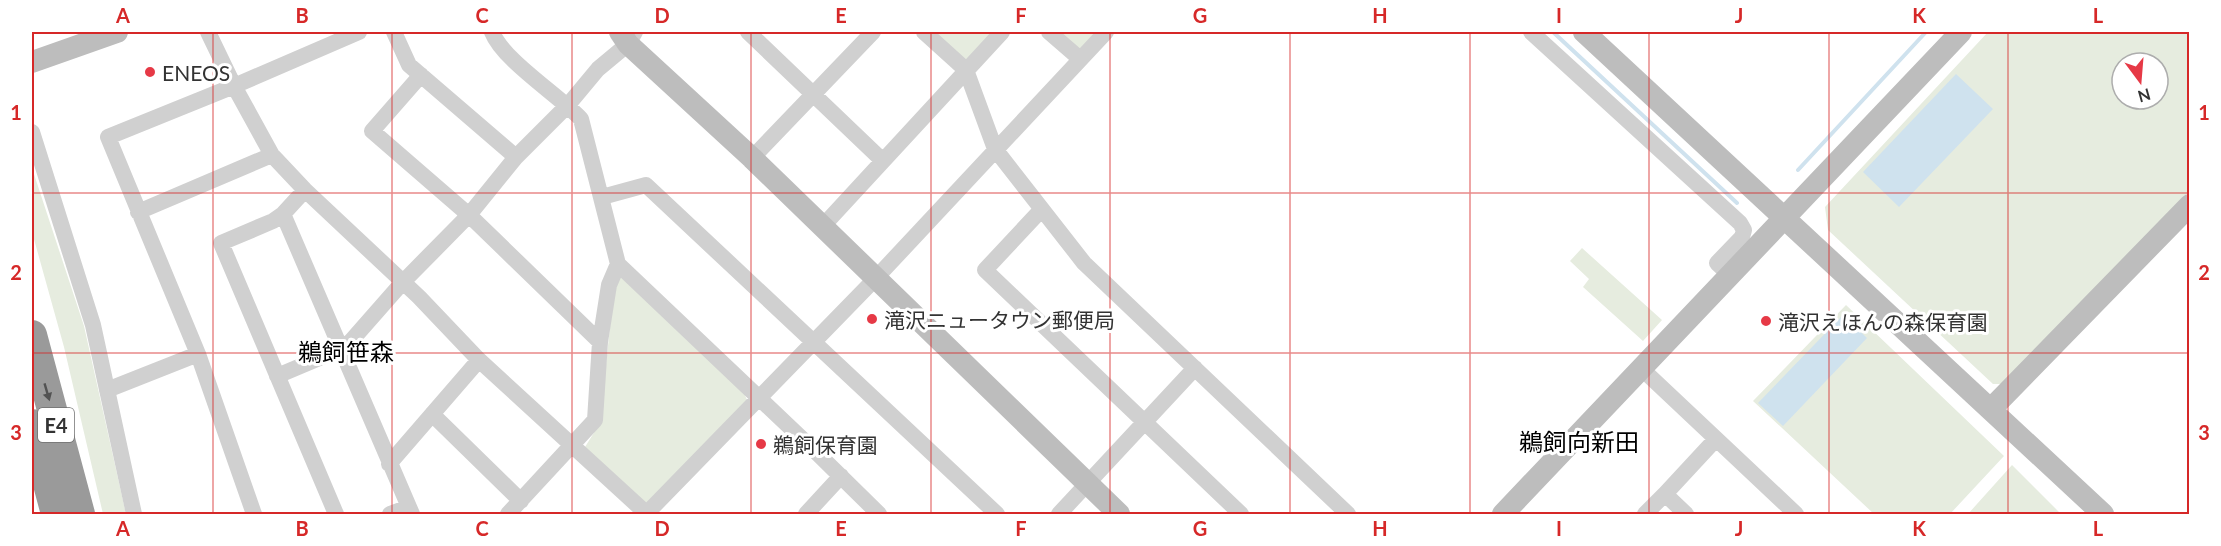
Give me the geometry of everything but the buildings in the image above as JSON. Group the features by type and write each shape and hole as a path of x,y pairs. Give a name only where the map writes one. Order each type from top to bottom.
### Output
{"highway":[{"name":"E4","path":"32,336 80,514"},
{"name":"E4","path":"32,424 56,514"}],"street":[{"path":"208,32 234,86 273,155 305,190 419,297 478,360 647,514 875,279 1079,58 1106,32"},
{"path":"254,514 198,354 108,137 359,32"},
{"path":"394,32 408,65 516,157"},
{"path":"492,32 495,41 507,54 568,105 580,119 618,264 879,514"},
{"path":"748,32 883,161"},
{"path":"924,32 966,70 995,149 1084,263 1348,514"},
{"path":"822,227 1002,32"},
{"path":"1049,32 1079,58"},
{"path":"1532,32 1740,223 1744,230 1742,237 1717,263 1730,276"},
{"path":"1584,32 2103,514"},
{"path":"1503,514 1961,32"},
{"path":"32,62 108,33"},
{"path":"752,158 867,34"},
{"path":"277,376 341,349 469,215 516,157 568,105 627,36 1119,514"},
{"path":"421,75 372,131 469,215 600,342"},
{"path":"32,132 93,324 135,514"},
{"path":"138,212 273,155"},
{"path":"602,197 646,185 997,514"},
{"path":"305,190 283,214 273,221 221,243 336,514"},
{"path":"1992,409 2190,205"},
{"path":"1042,209 985,270 1242,514"},
{"path":"283,214 410,511 390,514"},
{"path":"508,514 595,420 600,342 609,285 618,264"},
{"path":"107,390 198,354"},
{"path":"389,465 478,360"},
{"path":"1059,514 1195,368"},
{"path":"1642,369 1796,514"},
{"path":"432,414 521,501"},
{"path":"1645,514 1716,439"},
{"path":"806,514 841,476"},
{"path":"1665,494 1686,514"}],"shaded area":[{"path":"928,32 997,32 966,65"},
{"path":"1054,32 1092,32 1096,36 1079,53"},
{"path":"1988,32 2189,32 2189,192 2005,384 1993,384 1828,230 1825,207"},
{"path":"32,168 84,326 126,514 103,514 64,347 32,232"},
{"path":"1582,248 1662,320 1643,341 1583,287 1589,279 1570,261"},
{"path":"621,275 742,389 748,402 647,507 585,447 600,423 614,288"},
{"path":"1846,305 2004,456 1950,514 1874,514 1753,401"},
{"path":"2012,465 2061,514 1968,514"}],"water":[{"path":"1956,74 1993,109 1899,207 1863,172"},
{"path":"1843,315 1867,338 1783,426 1758,403"}],"waterway":[{"path":"1553,32 1737,203"},
{"path":"1798,170 1926,32"}],"place":[{"name":"ENEOS","path":"150,72"},
{"name":"滝沢ニュータウン郵便局","path":"872,319"},
{"name":"滝沢えほんの森保育園","path":"1766,321"},
{"name":"鵜飼保育園","path":"761,444"}],"district":[{"name":"鵜飼笹森","path":"346,351"},
{"name":"鵜飼向新田","path":"1579,441"}]}
